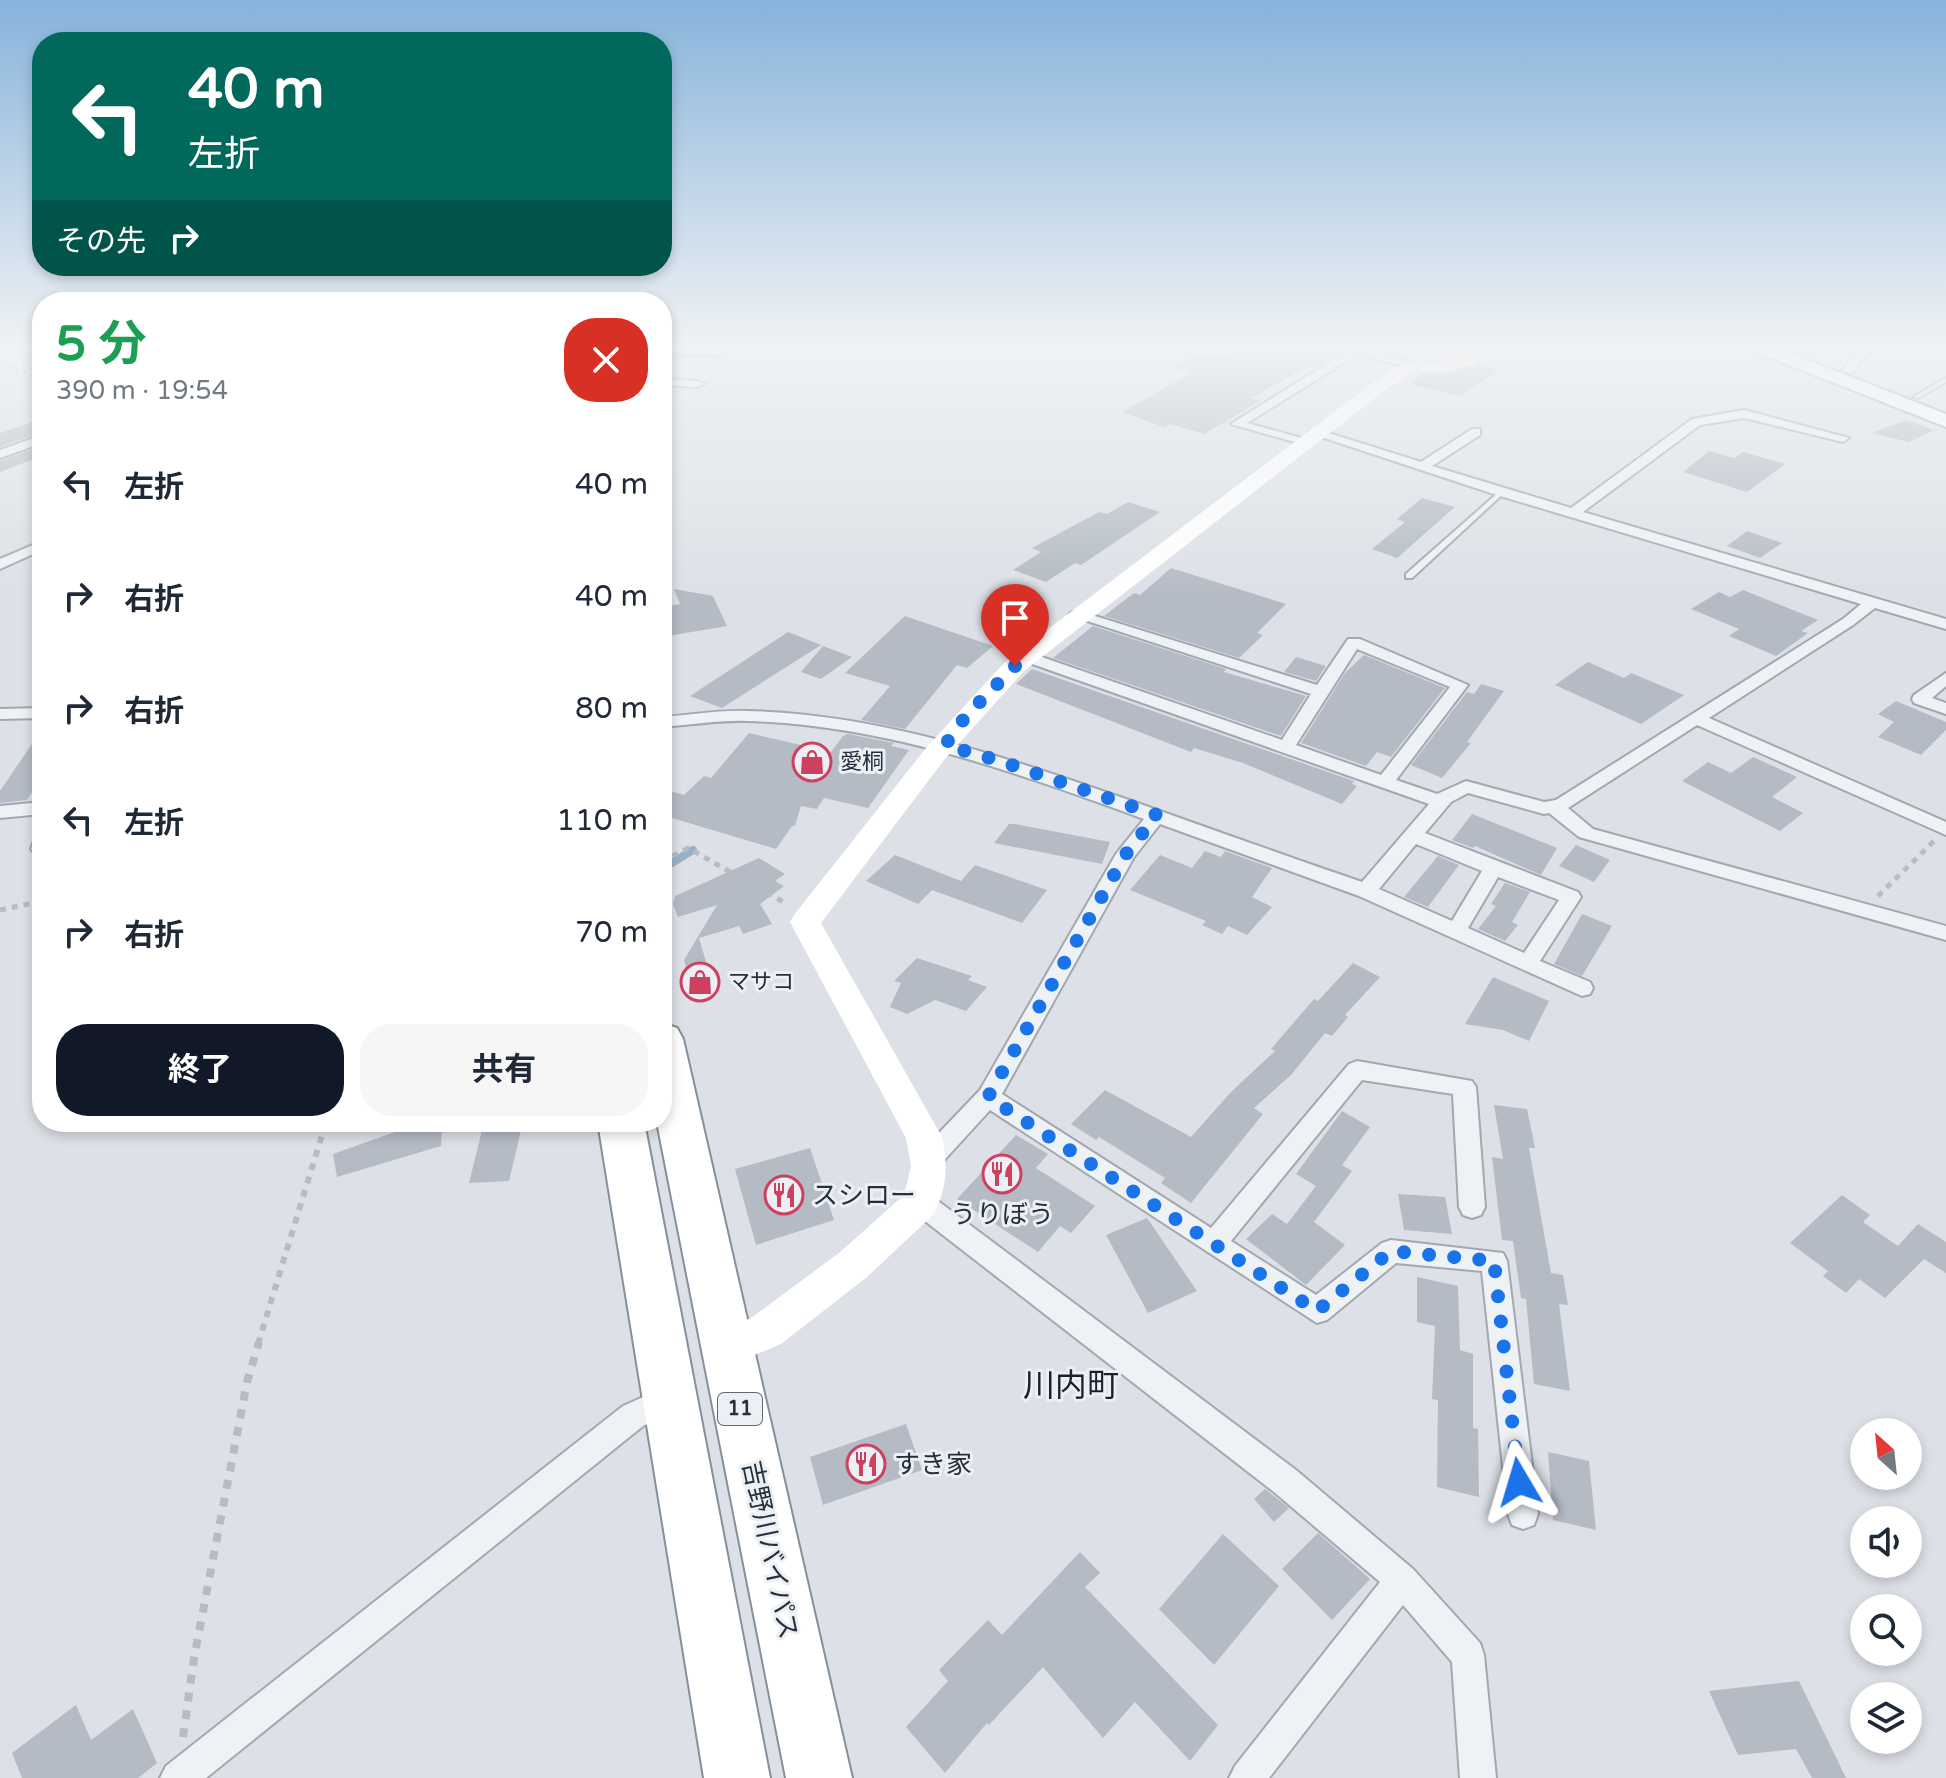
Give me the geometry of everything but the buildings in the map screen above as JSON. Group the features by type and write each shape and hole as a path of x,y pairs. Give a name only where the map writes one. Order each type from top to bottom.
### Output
{"highway":[{"name":"吉野川バイパス","path":"672,1087 819,1778"},
{"path":"623,1132 737,1778"}],"street":[{"path":"1257,428 1422,467 1946,624"},
{"path":"726,1348 766,1331 853,1265 921,1203 930,1166 924,1137 805,922 966,716 1027,657 1077,615 1322,428"},
{"path":"1573,513 1688,428"},
{"path":"1802,428 1843,438"},
{"path":"1422,467 1476,432"},
{"path":"0,454 32,443"},
{"path":"0,565 32,550"},
{"path":"1366,891 1441,802 1466,787 1544,808 1562,804 1848,622 1874,601"},
{"path":"1077,615 1321,692"},
{"path":"1286,747 1354,642 1460,685 1385,782"},
{"path":"1027,657 1441,802"},
{"path":"1946,678 1920,699 1946,709"},
{"path":"0,714 32,713"},
{"path":"672,721 746,716 803,720 945,745 1157,815 1366,891 1582,988"},
{"path":"1697,719 1946,830"},
{"path":"1553,806 1586,833 1946,933"},
{"path":"0,812 32,809"},
{"path":"929,1160 988,1097 1126,854 1157,815"},
{"path":"1412,835 1571,897 1528,963"},
{"path":"1456,931 1493,868"},
{"path":"1214,1243 1357,1070 1464,1087 1472,1207"},
{"path":"988,1097 1317,1311 1391,1251 1494,1261 1523,1514"},
{"path":"921,1203 1285,1481 1402,1580 1468,1655 1478,1778"},
{"path":"180,1763 633,1416 670,1399"},
{"path":"1247,1778 1402,1580"}],"lane":[{"path":"1409,576 1502,492"}],"path":[{"path":"1863,910 1946,830"},
{"path":"672,857 688,848 809,917"},
{"path":"0,910 32,903"},
{"path":"180,1763 194,1658 247,1382 323,1132"}],"waterway":[{"path":"672,863 693,850"}],"place":[{"name":"愛桐","path":"812,762"},
{"name":"マサコ","path":"700,982"},
{"name":"うりぼう","path":"1002,1174"},
{"name":"スシロー","path":"784,1195"},
{"name":"すき家","path":"866,1464"}],"district":[{"name":"川内町","path":"1071,1386"}],"route":[{"path":"1015,666 966,716 945,745 1157,815 1126,854 1076,947 988,1097 1317,1311 1391,1251 1494,1261 1519,1482"}]}
